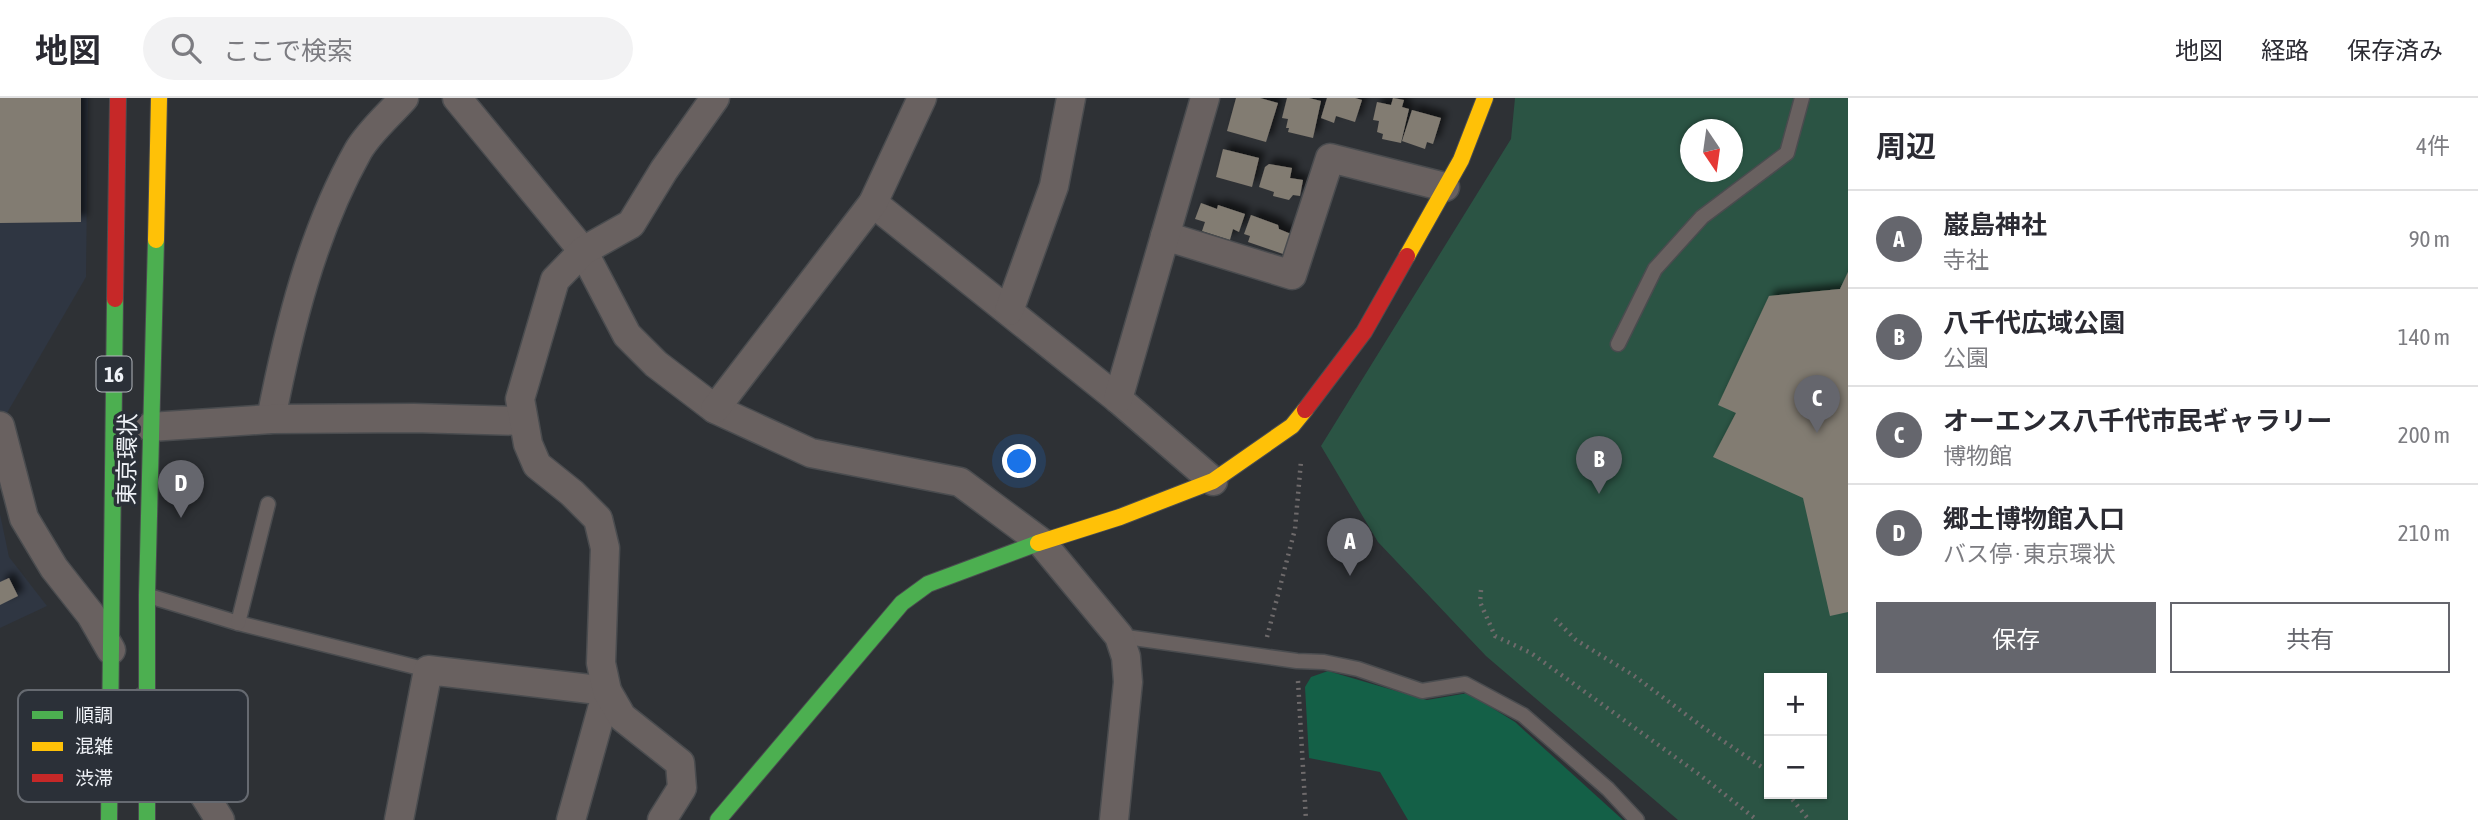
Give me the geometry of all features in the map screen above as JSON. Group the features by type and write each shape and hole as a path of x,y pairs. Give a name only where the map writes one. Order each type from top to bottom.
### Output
{"main road":[{"name":"東京環状","path":"111,690 118,98"},
{"name":"東京環状","path":"145,690 159,98"},
{"path":"718,820 902,603 928,584 1041,542 1120,517 1213,481 1292,425 1364,332 1461,160 1485,98"},
{"name":"東京環状","path":"109,802 109,820"},
{"name":"東京環状","path":"147,802 147,820"}],"street":[{"path":"271,419 288,335 308,269 330,212 359,148 404,98"},
{"path":"457,98 583,251 627,335 656,364 715,409 811,453 960,482 1041,542 1119,636 1126,657 1128,682 1114,820"},
{"path":"662,820 682,788 680,763 622,717 607,691 601,663 605,548 598,519 572,493 537,465 528,444 520,399 555,280 583,251 631,224 664,170 715,98"},
{"path":"715,409 873,203 922,98"},
{"path":"1009,311 1054,186 1071,98"},
{"path":"1118,399 1205,98"},
{"path":"1165,236 1292,275 1330,158 1445,187"},
{"path":"873,203 1118,399 1213,481"},
{"path":"150,427 271,419 414,418 523,421"},
{"path":"0,426 24,518 54,568 91,615 138,690"},
{"path":"399,820 428,670 607,691"},
{"path":"571,820 607,691"},
{"path":"209,802 220,820"}],"lane":[{"path":"1618,344 1655,269 1702,218 1787,153 1802,98"},
{"path":"238,623 268,504"},
{"path":"147,595 238,623 428,670"},
{"path":"1119,636 1297,661 1325,662 1358,669 1422,691 1465,684 1523,715 1608,789 1637,820"}],"path":[{"path":"1263,655 1295,529 1302,445 1292,425"},
{"path":"1481,590 1480,602 1495,636 1531,653 1700,775 1757,820"},
{"path":"1555,619 1576,640 1633,675 1764,769"},
{"path":"1297,661 1307,820"},
{"path":"1792,799 1810,820"}],"shaded area":[{"path":"0,98 88,98 86,277 0,425"},
{"path":"0,514 9,557 47,606 0,628"}],"green space":[{"path":"1515,98 1848,98 1848,820 1678,820 1486,656 1378,542 1321,446 1511,139"},
{"path":"1328,671 1427,700 1468,693 1515,722 1623,820 1408,820 1380,772 1309,758 1305,687 1311,677"}],"building":[{"path":"0,98 81,98 81,222 0,223"},
{"path":"1236,98 1260,98 1278,103 1266,142 1227,131"},
{"path":"1287,98 1321,101 1313,138 1288,132 1288,119 1282,118"},
{"path":"1327,98 1362,100 1355,122 1336,116 1334,123 1321,118"},
{"path":"1393,98 1404,100 1402,107 1409,109 1401,143 1382,139 1383,134 1377,132 1379,121 1373,120 1377,102 1391,105"},
{"path":"1412,110 1441,118 1433,144 1427,142 1425,149 1402,141"},
{"path":"1223,149 1259,158 1252,187 1216,177"},
{"path":"1269,164 1292,168 1290,178 1303,180 1300,196 1293,195 1289,200 1273,196 1274,192 1259,187 1265,167"},
{"path":"1201,203 1217,209 1218,205 1245,214 1239,232 1233,229 1230,240 1202,231 1205,222 1195,219"},
{"path":"1251,215 1278,225 1279,229 1291,234 1283,254 1248,242 1250,236 1244,234"},
{"path":"1848,272 1848,612 1830,616 1803,498 1713,457 1736,413 1718,405 1769,296 1840,289"},
{"path":"9,578 18,596 0,605 0,582"}],"traffic: fast":[{"path":"147,690 156,240"},
{"path":"110,690 115,299"},
{"path":"718,820 902,603 928,584 1038,543"},
{"path":"109,802 109,820"},
{"path":"147,802 147,820"}],"traffic: slow":[{"path":"156,240 159,98"},
{"path":"1407,256 1461,160 1485,98"},
{"path":"1038,543 1120,517 1213,481 1292,426 1305,410"}],"traffic: jam":[{"path":"115,299 118,98"},
{"path":"1305,410 1364,332 1407,256"}],"place":[{"name":"オーエンス八千代市民ギャラリー","path":"1817,433"},
{"name":"八千代広域公園","path":"1599,494"},
{"name":"郷土博物館入口","path":"181,518"},
{"name":"巌島神社","path":"1350,576"}]}
